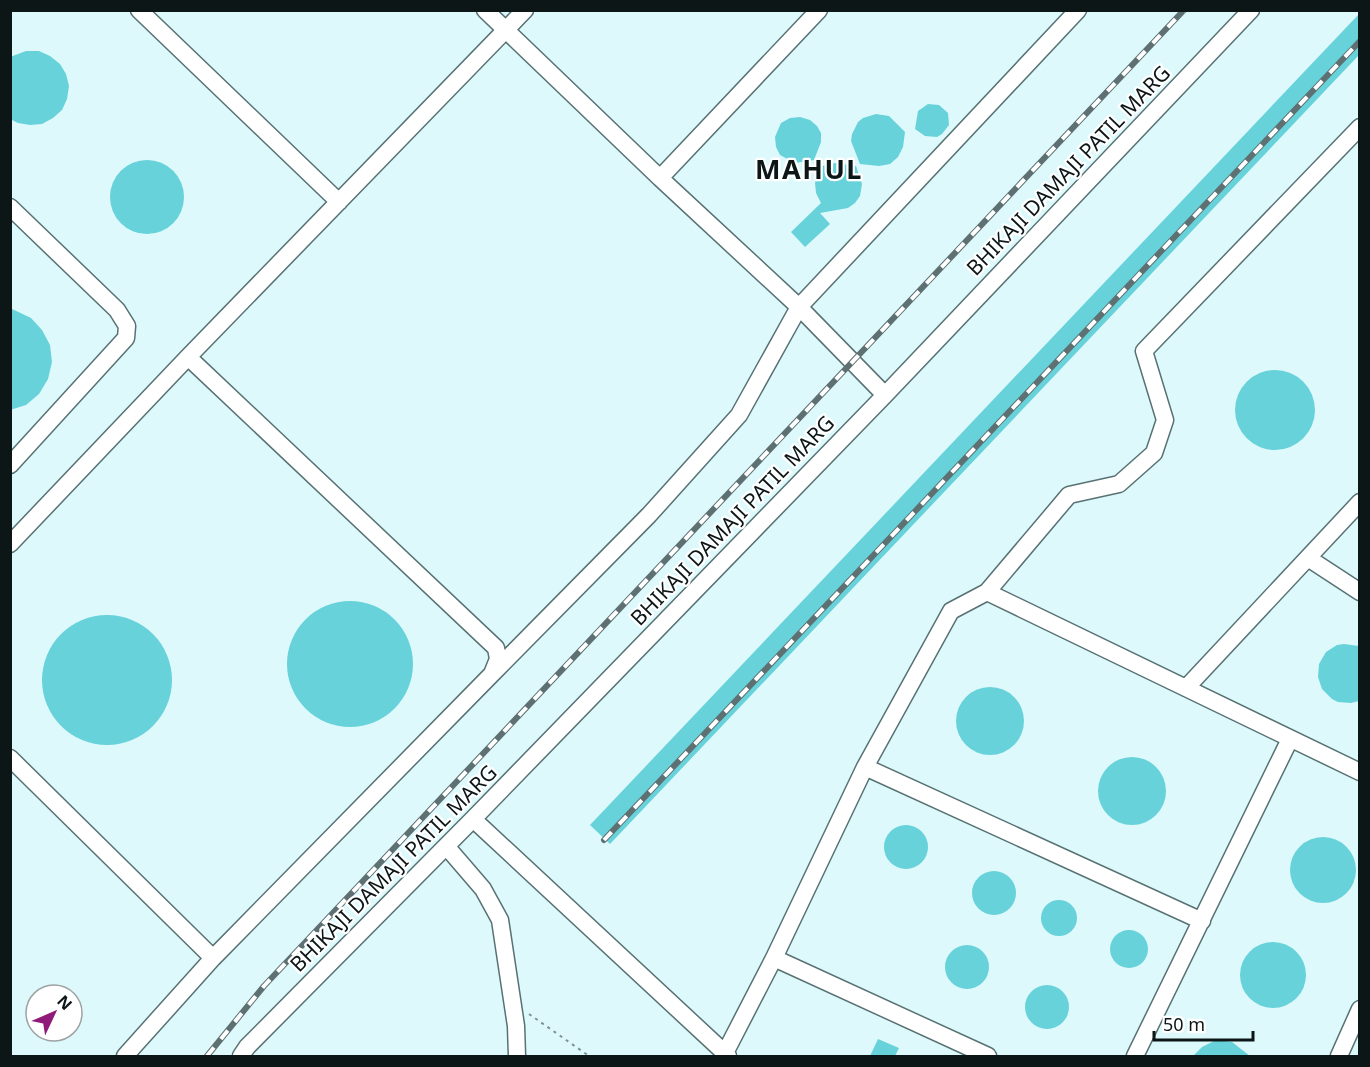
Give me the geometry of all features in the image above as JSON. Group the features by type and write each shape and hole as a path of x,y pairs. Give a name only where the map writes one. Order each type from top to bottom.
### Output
{"street":[{"path":"139,10 339,202"},
{"path":"486,10 660,178 799,307 885,395"},
{"path":"10,544 525,10"},
{"path":"660,178 819,10"},
{"path":"125,1056 213,958 649,515 739,416 799,307 1078,10"},
{"name":"BHIKAJI DAMAJI PATIL MARG","path":"242,1056 247,1047 473,819 885,395 1251,10"},
{"path":"473,819 726,1055 865,767 951,611 987,592 1069,495 1119,484 1154,453 1165,420 1144,351 1359,127"},
{"path":"10,207 117,310 127,326 126,338 10,465"},
{"path":"188,357 496,648 498,659 492,674"},
{"path":"1186,688 1359,502"},
{"path":"1308,558 1359,592"},
{"path":"987,592 1359,771"},
{"path":"1135,1056 1290,738"},
{"path":"10,758 213,958"},
{"path":"865,767 1202,921"},
{"path":"446,846 483,889 500,920 516,1026 517,1056"},
{"path":"774,958 987,1056"},
{"path":"1339,1056 1359,1009"}],"path":[{"path":"512,1001 589,1056"}],"building":[{"path":"1359,14 1359,55 610,844 590,825"},
{"path":"26,51 39,51 60,64 69,86 62,110 42,124 30,125 10,119 10,57"},
{"path":"928,104 939,105 948,113 949,125 937,137 925,136 915,129 918,111"},
{"path":"876,114 889,116 905,132 903,147 898,157 890,164 879,166 860,164 851,141 852,134 858,122"},
{"path":"800,117 810,120 817,126 821,133 821,142 814,160 795,163 780,155 775,137 781,123 790,118"},
{"path":"147,160 168,166 178,176 184,197 178,218 168,228 147,234 126,228 116,218 110,197 116,176 126,166"},
{"path":"835,163 856,166 862,184 860,196 848,208 820,213 830,224 805,247 791,232 821,203 816,193 815,183 822,166"},
{"path":"10,308 31,318 42,330 50,345 52,362 48,379 39,394 26,405 10,410"},
{"path":"1267,370 1283,370 1304,381 1315,402 1315,418 1304,439 1283,450 1267,450 1253,444 1241,432 1235,418 1235,402 1241,388 1253,376"},
{"path":"350,601 374,606 394,620 408,640 413,664 408,688 394,708 374,722 350,727 326,722 306,708 292,688 287,664 292,640 306,620 326,606"},
{"path":"107,615 132,620 153,634 167,655 172,680 167,705 153,726 132,740 107,745 82,740 61,726 47,705 42,680 47,655 61,634 82,620"},
{"path":"1337,645 1359,646 1359,701 1351,703 1332,699 1322,689 1318,677 1319,664 1326,652"},
{"path":"990,687 1003,690 1014,697 1021,708 1024,721 1021,734 1014,745 1003,752 990,755 977,752 966,745 959,734 956,721 959,708 966,697 977,690"},
{"path":"1132,757 1145,760 1156,767 1163,778 1166,791 1163,804 1156,815 1145,822 1132,825 1119,822 1108,815 1101,804 1098,791 1101,778 1108,767 1119,760"},
{"path":"906,825 922,831 928,847 922,863 906,869 890,863 884,847 890,831"},
{"path":"1316,837 1330,837 1342,842 1351,851 1356,870 1354,883 1347,894 1330,903 1316,903 1304,898 1295,889 1290,877 1290,863 1295,851 1304,842"},
{"path":"994,871 1009,878 1016,893 1009,908 994,915 979,908 972,893 979,878"},
{"path":"1059,900 1072,905 1077,918 1072,931 1059,936 1046,931 1041,918 1046,905"},
{"path":"1129,930 1142,936 1148,949 1142,962 1129,968 1116,962 1110,949 1116,936"},
{"path":"1273,942 1285,945 1296,952 1303,963 1306,975 1303,987 1296,998 1285,1005 1273,1008 1261,1005 1250,998 1243,987 1240,975 1243,963 1250,952 1261,945"},
{"path":"967,945 982,952 989,967 982,982 967,989 952,982 945,967 952,952"},
{"path":"1047,985 1062,992 1069,1007 1062,1022 1047,1029 1032,1022 1025,1007 1032,992"},
{"path":"878,1039 899,1048 895,1056 870,1056"},
{"path":"1216,1040 1232,1042 1250,1056 1193,1056 1202,1047"}],"railway":[{"path":"207,1056 264,986 1184,10"},
{"path":"604,840 1360,41"}],"district":[{"name":"MAHUL","path":"809,168"}]}
